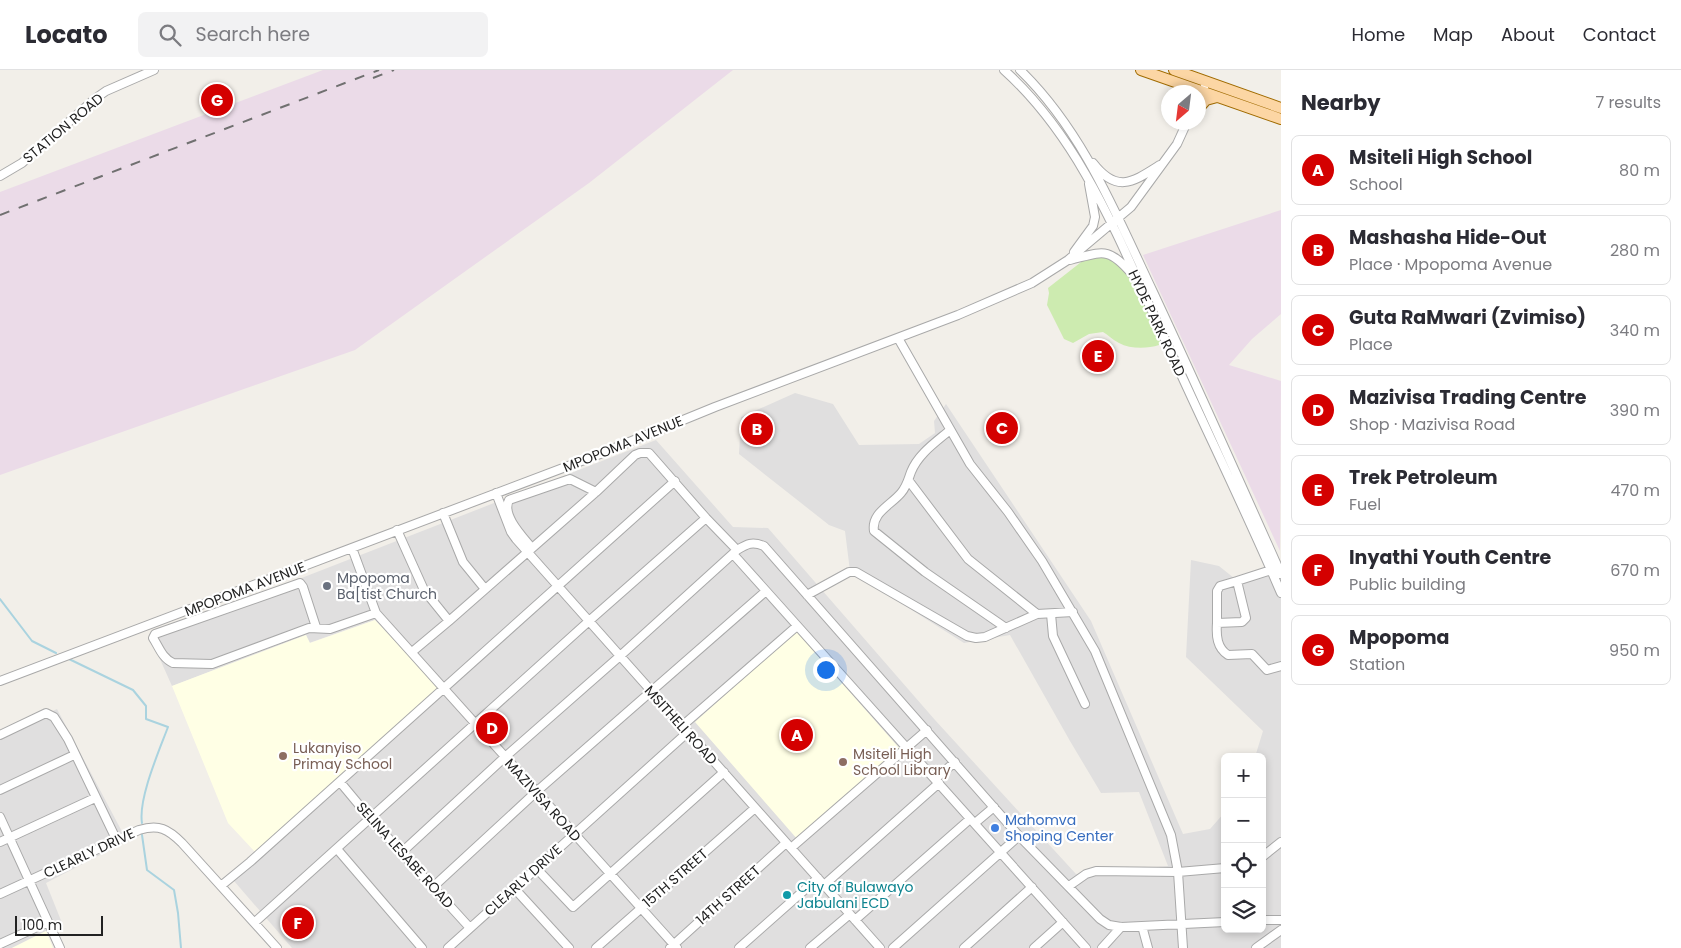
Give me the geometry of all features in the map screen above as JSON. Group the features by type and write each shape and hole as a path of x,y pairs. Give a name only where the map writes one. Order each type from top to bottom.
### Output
{"main road":[{"path":"1141,70 1184,85"},
{"path":"1174,70 1194,85"},
{"path":"1175,82 1180,85"},
{"path":"1206,92 1281,108"},
{"path":"1206,93 1281,119"},
{"path":"1206,100 1217,97"}],"street":[{"name":"STATION ROAD","path":"0,176 22,162 106,91 154,70"},
{"name":"HYDE PARK ROAD","path":"1004,70 1038,104 1067,142 1115,222 1140,285 1281,593"},
{"name":"HYDE PARK ROAD","path":"1020,70 1044,95 1080,146 1115,222 1193,378 1281,574"},
{"name":"MPOPOMA AVENUE","path":"0,681 600,454 715,407 958,315 1032,282 1068,260 1131,207 1177,144 1184,130"},
{"path":"1080,146 1100,172 1107,177 1127,183 1134,181 1163,163"},
{"path":"1068,260 1093,226 1095,217 1088,177"},
{"path":"1068,260 1097,253 1109,254 1118,259 1140,285"},
{"path":"898,338 970,464 1008,512 1042,561 1096,651 1171,835 1178,872 1183,948"},
{"path":"950,430 926,450 911,472 909,481 902,492 876,516 873,524 874,531 924,572 1006,628"},
{"path":"412,652 596,492 635,455 640,452 649,453 735,552 766,591 1086,948"},
{"path":"530,550 514,526 507,507 509,500 570,479 596,492"},
{"path":"222,885 340,782 674,481"},
{"path":"909,481 968,559 1037,614"},
{"name":"MSITHELI ROAD","path":"496,493 511,532 530,550 558,586 880,948"},
{"path":"443,513 463,562 486,589"},
{"path":"255,922 706,518"},
{"path":"396,530 424,590 449,621"},
{"path":"402,852 505,757 735,552 748,543 754,542 764,546 1019,836 1100,919 1110,925 1121,928 1221,922"},
{"name":"MAZIVISA ROAD","path":"352,548 376,613 673,947"},
{"path":"1271,570 1220,586 1217,591 1217,641 1225,654 1232,656 1252,654 1267,670 1281,666"},
{"path":"807,594 849,572 856,572 968,636 976,638 986,637 1037,614 1073,612"},
{"path":"1217,623 1242,622 1246,618 1237,580"},
{"path":"316,627 300,583 155,634 153,638 165,658 173,663 210,664 309,628 330,629 376,613"},
{"path":"433,887 536,792 766,591"},
{"path":"1051,614 1053,636 1085,704"},
{"name":"CLEARLY DRIVE","path":"448,948 798,626"},
{"path":"0,735 46,713 54,717 68,739 117,842"},
{"name":"14TH STREET","path":"673,947 927,730"},
{"path":"0,790 74,755"},
{"path":"824,885 937,781 955,762"},
{"path":"536,868 573,907 724,772"},
{"name":"SELINA LESABE ROAD","path":"340,782 370,818 470,928"},
{"path":"0,842 95,798"},
{"path":"810,948 852,917 972,821 994,807"},
{"name":"15TH STREET","path":"596,948 755,808"},
{"path":"0,817 60,948"},
{"name":"CLEARLY DRIVE","path":"0,894 147,828 164,829 172,833 222,885 277,948"},
{"path":"893,948 1019,836"},
{"path":"1266,854 1281,842"},
{"path":"337,849 422,948"},
{"path":"1069,886 1086,874 1096,871 1178,872 1221,868"},
{"path":"739,948 818,878"},
{"path":"964,948 1032,886"},
{"path":"514,888 569,948"},
{"path":"1266,920 1281,920"},
{"path":"0,944 48,922"},
{"path":"1034,948 1063,922"},
{"path":"1142,926 1148,948"},
{"path":"1102,948 1121,928"},
{"path":"1256,948 1281,930"}],"shaded area":[{"path":"323,70 733,70 589,183 355,350 0,475 0,192"},
{"path":"1281,210 1281,314 1252,339 1229,365 1281,381 1280,551 1143,255"},
{"path":"795,393 833,404 859,445 919,444 935,433 934,421 946,404 1091,621 1183,834 1210,829 1221,817 1221,933 1266,933 1266,753 1256,753 1263,731 1186,657 1191,560 1219,566 1234,578 1281,564 1281,948 292,948 228,874 257,854 375,620 309,643 306,635 172,686 150,637 656,440 733,527 768,528 935,720 1076,874 1168,866 1139,792 1101,793 1010,635 964,643 850,571 845,531 829,525 739,454 741,417"},
{"name":"Lukanyiso Primay School","path":"375,620 440,689 257,854 228,823 172,686 306,635 310,643"},
{"path":"796,631 900,749 798,840 695,722"},
{"path":"57,709 127,841 46,883 62,923 12,948 0,948 0,735"},
{"path":"46,931 53,948 12,948"}],"green space":[{"path":"1096,255 1107,256 1116,261 1140,290 1161,342 1159,345 1144,348 1123,345 1103,332 1089,334 1073,343 1064,339 1047,305 1048,288 1085,259"}],"waterway":[{"path":"0,599 32,641 56,653"},
{"path":"69,659 133,690 146,706 146,719 168,727 146,788 143,801 142,823"},
{"path":"142,835 147,870 174,890 181,948"}],"railway":[{"path":"0,215 379,70"},
{"path":"373,78 394,70"}],"place":[{"name":"Mpopoma","path":"217,100"},
{"name":"Trek Petroleum","path":"1098,356"},
{"name":"Guta RaMwari (Zvimiso)","path":"1002,428"},
{"name":"Mashasha Hide-Out","path":"757,429"},
{"name":"Mpopoma Ba[tist Church","path":"327,586"},
{"name":"Mazivisa Trading Centre","path":"492,728"},
{"name":"Msiteli High School","path":"797,735"},
{"name":"Lukanyiso Primay School","path":"283,756"},
{"name":"Msiteli High School Library","path":"843,762"},
{"name":"Mahomva Shoping Center","path":"995,828"},
{"name":"City of Bulawayo Jabulani ECD","path":"787,895"},
{"name":"Inyathi Youth Centre","path":"298,923"}]}
